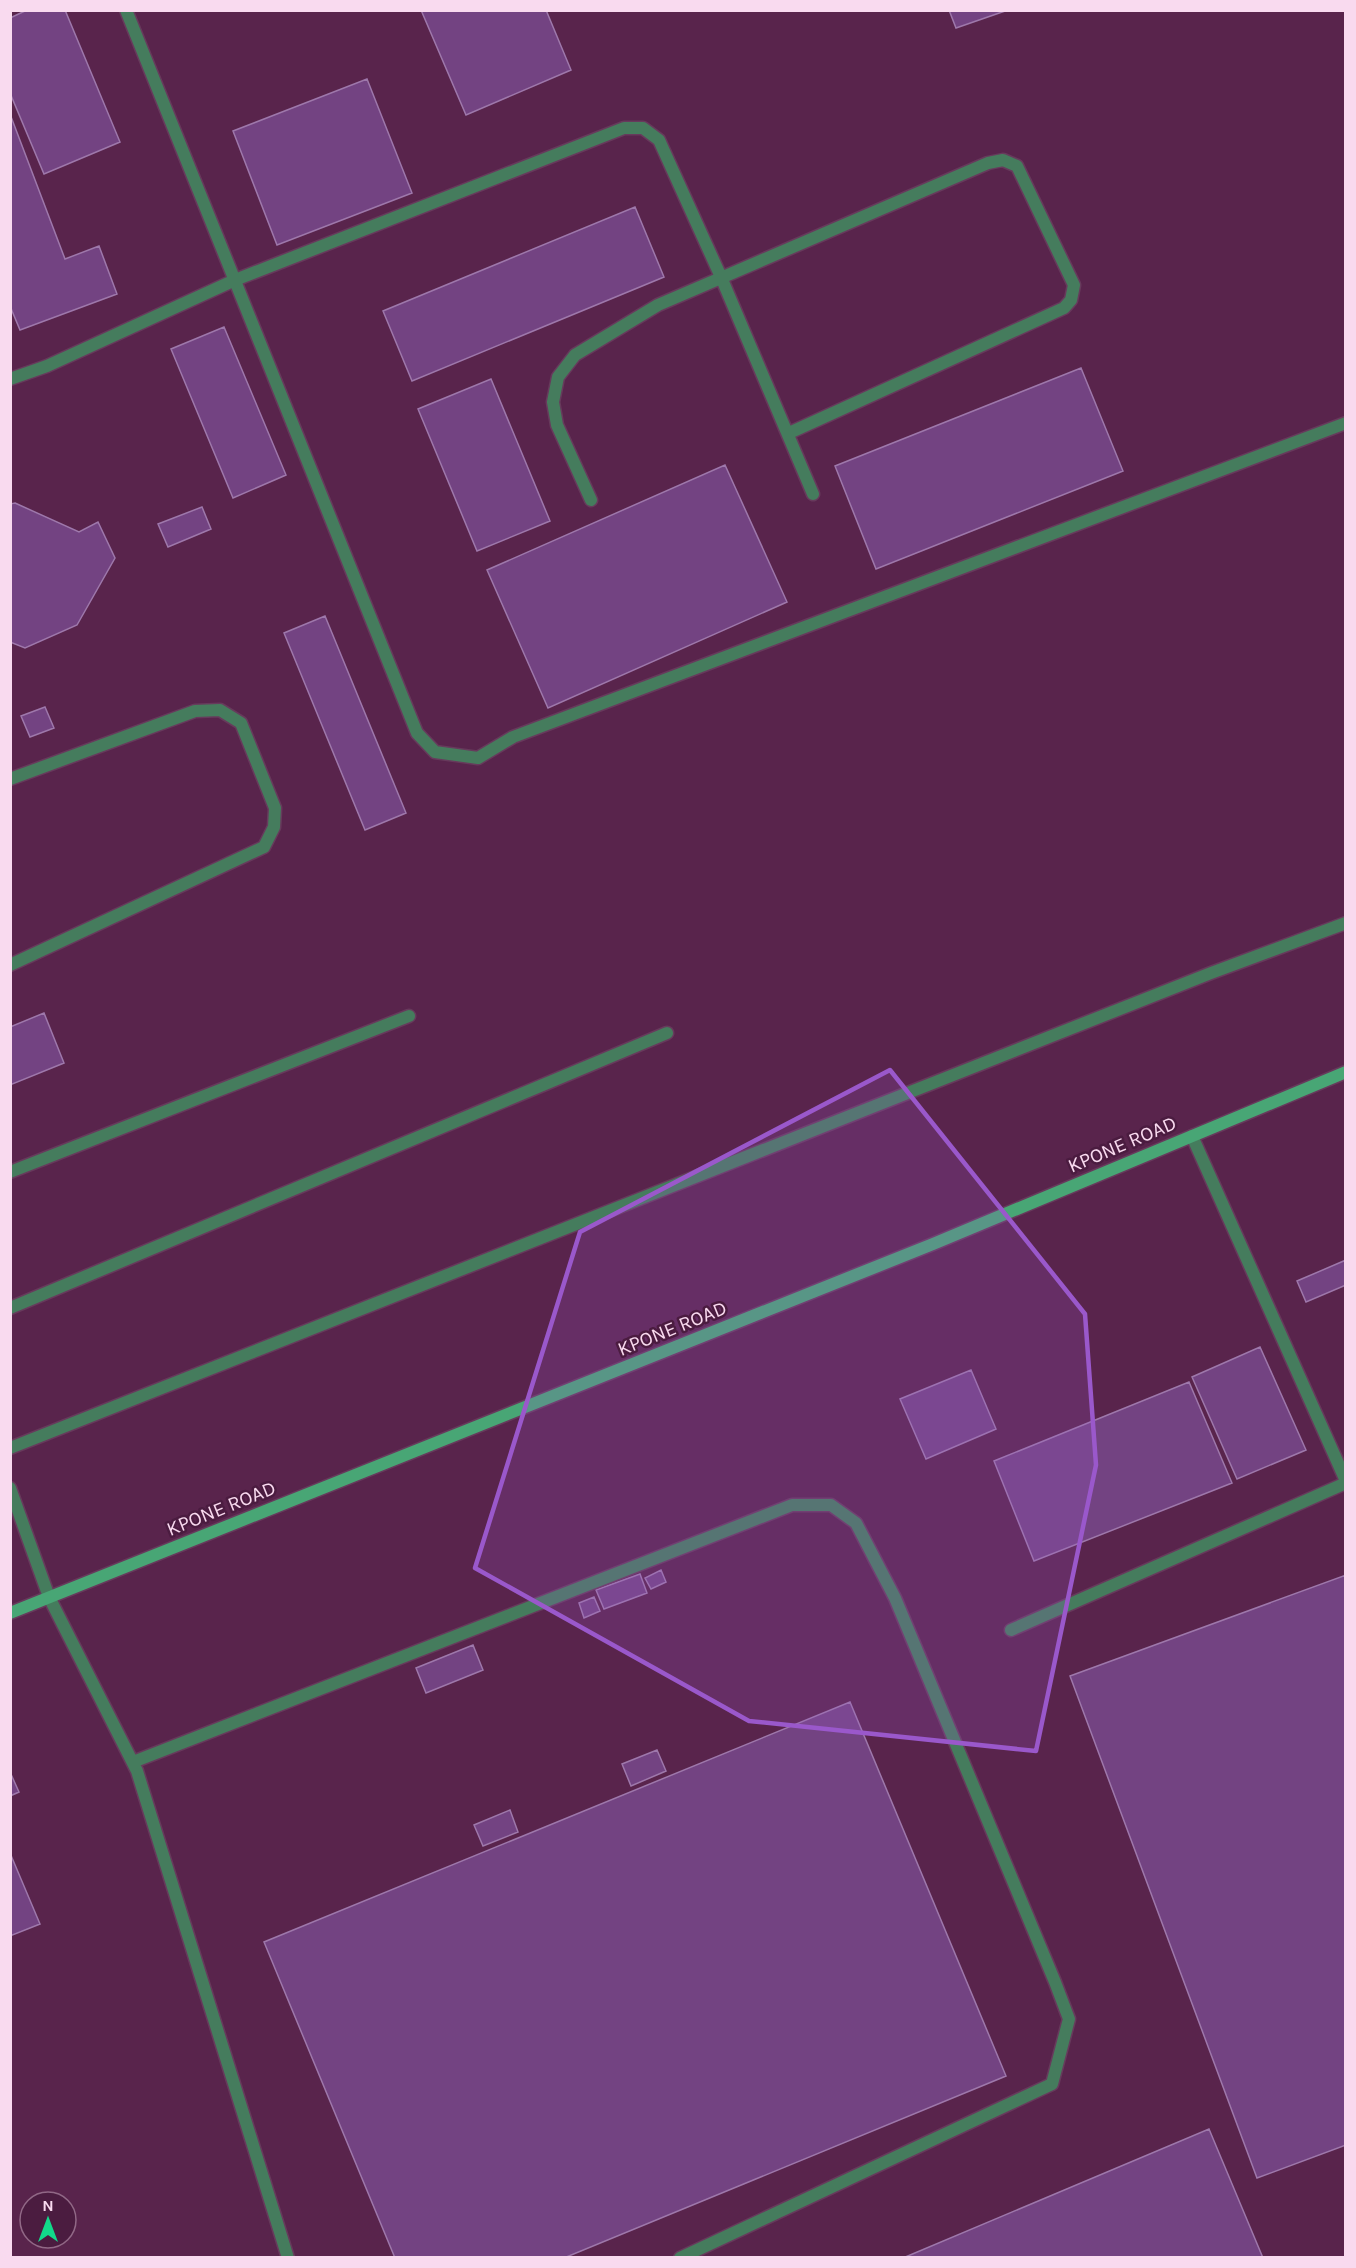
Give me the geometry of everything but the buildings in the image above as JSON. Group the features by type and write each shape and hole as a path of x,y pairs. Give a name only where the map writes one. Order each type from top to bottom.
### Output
{"main road":[{"name":"KPONE ROAD","path":"10,1613 933,1244 1346,1072"}],"lane":[{"path":"126,10 417,733 435,752 478,758 513,737 1346,423"},
{"path":"10,380 47,366 235,280 624,128 643,128 659,140 789,433 813,494"},
{"path":"591,500 557,425 553,402 558,377 575,355 658,305 721,277 988,163 1003,160 1017,165 1074,285 1071,300 1064,308 789,433"},
{"path":"10,779 195,711 220,710 241,723 275,808 274,827 264,847 10,965"},
{"path":"10,1448 1211,973 1346,923"},
{"path":"10,1172 409,1016"},
{"path":"10,1308 667,1033"},
{"path":"1011,1630 1346,1482 1192,1136"},
{"path":"10,1488 49,1598 133,1762 288,2258"},
{"path":"133,1762 792,1505 831,1505 856,1523 895,1598 1069,2019 1052,2084 680,2258"}],"highlighted area":[{"path":"890,1070 1085,1314 1096,1465 1036,1751 749,1721 475,1568 580,1232"}],"shaded area":[{"path":"11,11 1345,11 1345,2257 11,2258"}]}
